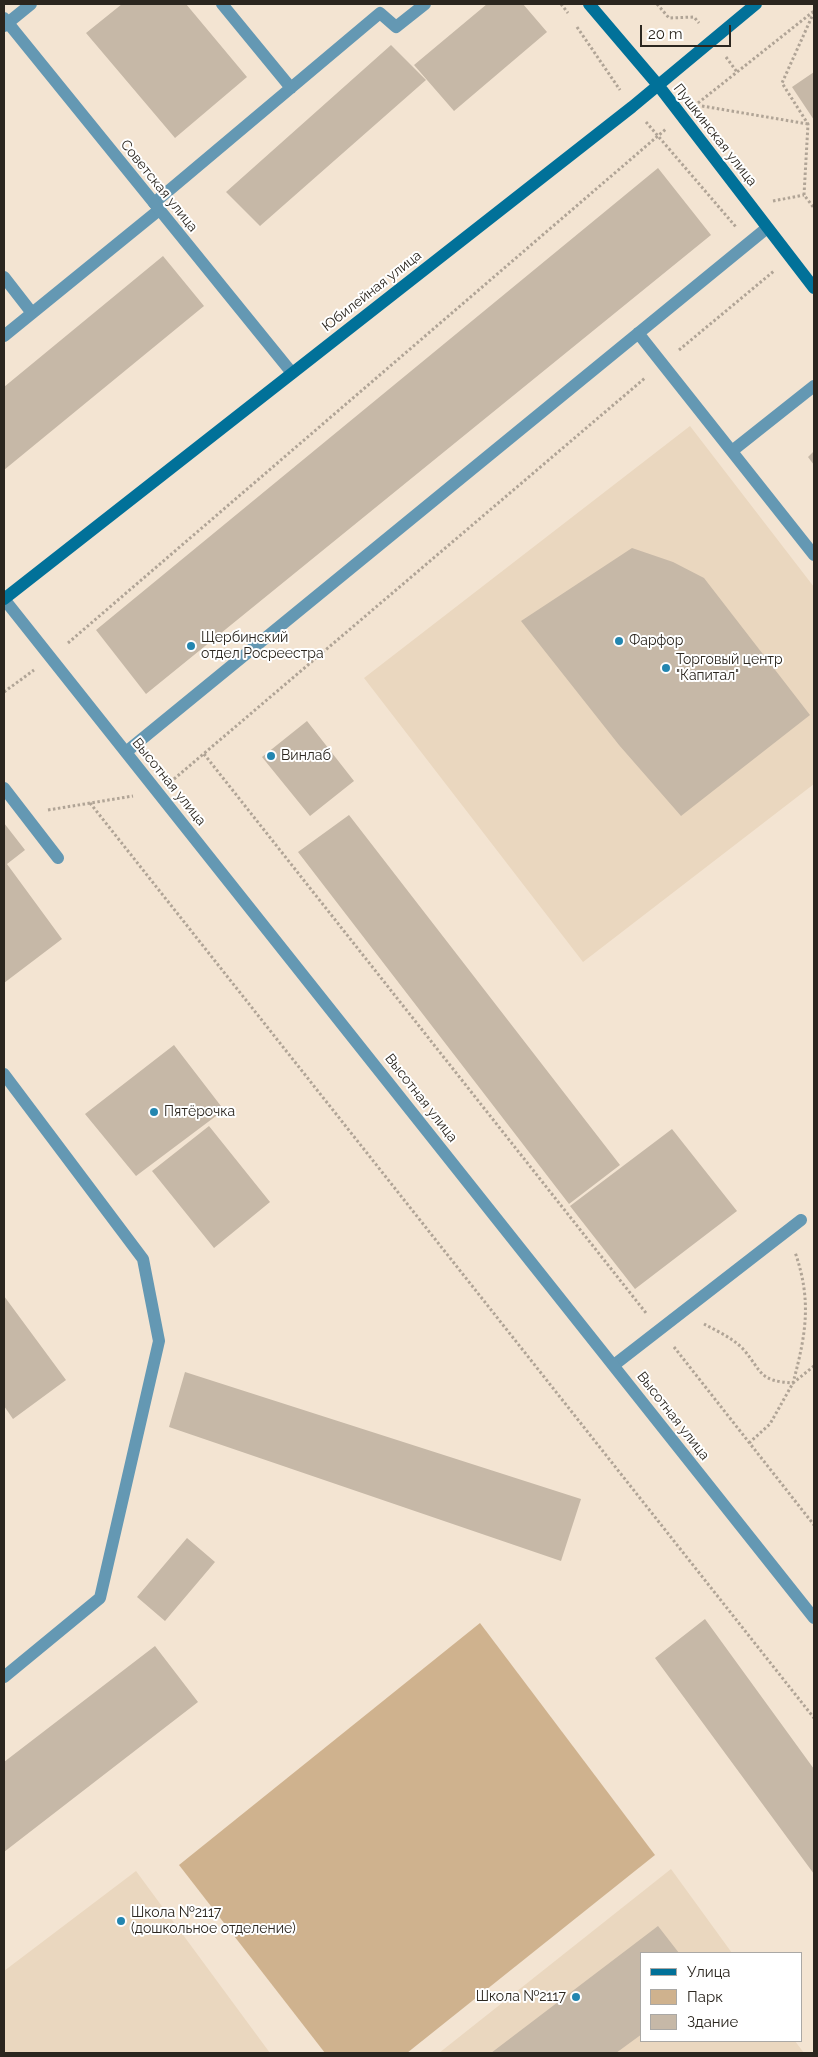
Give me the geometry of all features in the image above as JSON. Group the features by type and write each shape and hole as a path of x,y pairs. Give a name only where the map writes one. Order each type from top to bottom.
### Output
{"street":[{"path":"5,22 31,4"},
{"path":"222,4 290,88"},
{"path":"4,336 290,88 376,8 396,27 425,4"},
{"name":"Пушкинская улица","path":"589,4 658,85 814,288"},
{"name":"Юбилейная улица","path":"4,599 624,113 756,4"},
{"name":"Советская улица","path":"5,22 292,373"},
{"path":"126,752 768,228"},
{"path":"4,277 32,312"},
{"path":"638,333 814,555"},
{"path":"732,452 814,386"},
{"name":"Высотная улица","path":"4,599 814,1618"},
{"path":"4,788 58,858"},
{"path":"4,1074 143,1259 159,1341 100,1598 4,1677"},
{"path":"614,1365 801,1220"}],"path":[{"path":"561,4 605,68"},
{"path":"656,4 668,18 694,17"},
{"path":"695,105 814,11"},
{"path":"814,11 782,83 808,124 804,195 814,208"},
{"path":"695,105 701,112"},
{"path":"695,105 808,124"},
{"path":"640,116 773,272"},
{"path":"70,642 681,116"},
{"path":"773,201 804,195"},
{"path":"23,814 158,792 662,364 791,258"},
{"path":"4,692 51,658"},
{"path":"204,754 814,1525"},
{"path":"90,803 814,1718"},
{"path":"750,1443 770,1424 793,1383 804,1343 806,1301 803,1276 789,1229"},
{"path":"681,1313 723,1333 743,1349 759,1373 776,1382 793,1383 814,1366"}],"shaded area":[{"path":"690,426 814,587 814,784 583,962 364,678"},
{"name":"Школа №2117","path":"671,1869 731,1952 640,1952 640,2042 796,2042 804,2053 439,2053"},
{"name":"Школа №2117 (дошкольное отделение)","path":"136,1871 270,2053 4,2053 4,1971"}],"green space":[{"path":"480,1623 655,1855 407,2053 325,2053 179,1865"}],"building":[{"path":"122,4 186,4 247,77 175,138 86,33"},
{"path":"487,4 523,4 547,32 454,111 414,65"},
{"path":"391,45 426,80 260,226 226,192"},
{"path":"814,72 814,120 792,87"},
{"path":"658,168 711,235 146,694 96,630"},
{"path":"163,256 204,306 4,470 4,387"},
{"path":"814,451 814,465 808,457"},
{"name":"Торговый центр \"Капитал\"","path":"632,548 673,562 704,578 810,715 681,816 619,745 521,621"},
{"path":"307,721 354,781 310,816 262,757"},
{"path":"349,815 620,1165 569,1204 298,852"},
{"path":"4,823 25,850 7,864 62,939 4,983"},
{"name":"Пятёрочка","path":"174,1045 224,1110 136,1176 85,1114"},
{"path":"209,1126 270,1202 214,1248 152,1171"},
{"path":"672,1129 737,1211 635,1289 570,1206"},
{"path":"4,1296 66,1380 13,1419 4,1406"},
{"path":"185,1372 581,1499 561,1561 169,1427"},
{"path":"187,1538 215,1562 165,1621 137,1597"},
{"path":"705,1619 814,1769 814,1874 655,1658"},
{"path":"155,1646 198,1702 4,1852 4,1762"},
{"path":"658,1926 678,1952 640,1952 640,2035 616,2053 491,2053"}],"place":[{"name":"Фарфор","path":"619,641"},
{"name":"Щербинский отдел Росреестра","path":"191,646"},
{"name":"Торговый центр \"Капитал\"","path":"666,668"},
{"name":"Винлаб","path":"271,756"},
{"name":"Пятёрочка","path":"154,1112"},
{"name":"Школа №2117 (дошкольное отделение)","path":"121,1921"},
{"name":"Школа №2117","path":"576,1997"}]}
